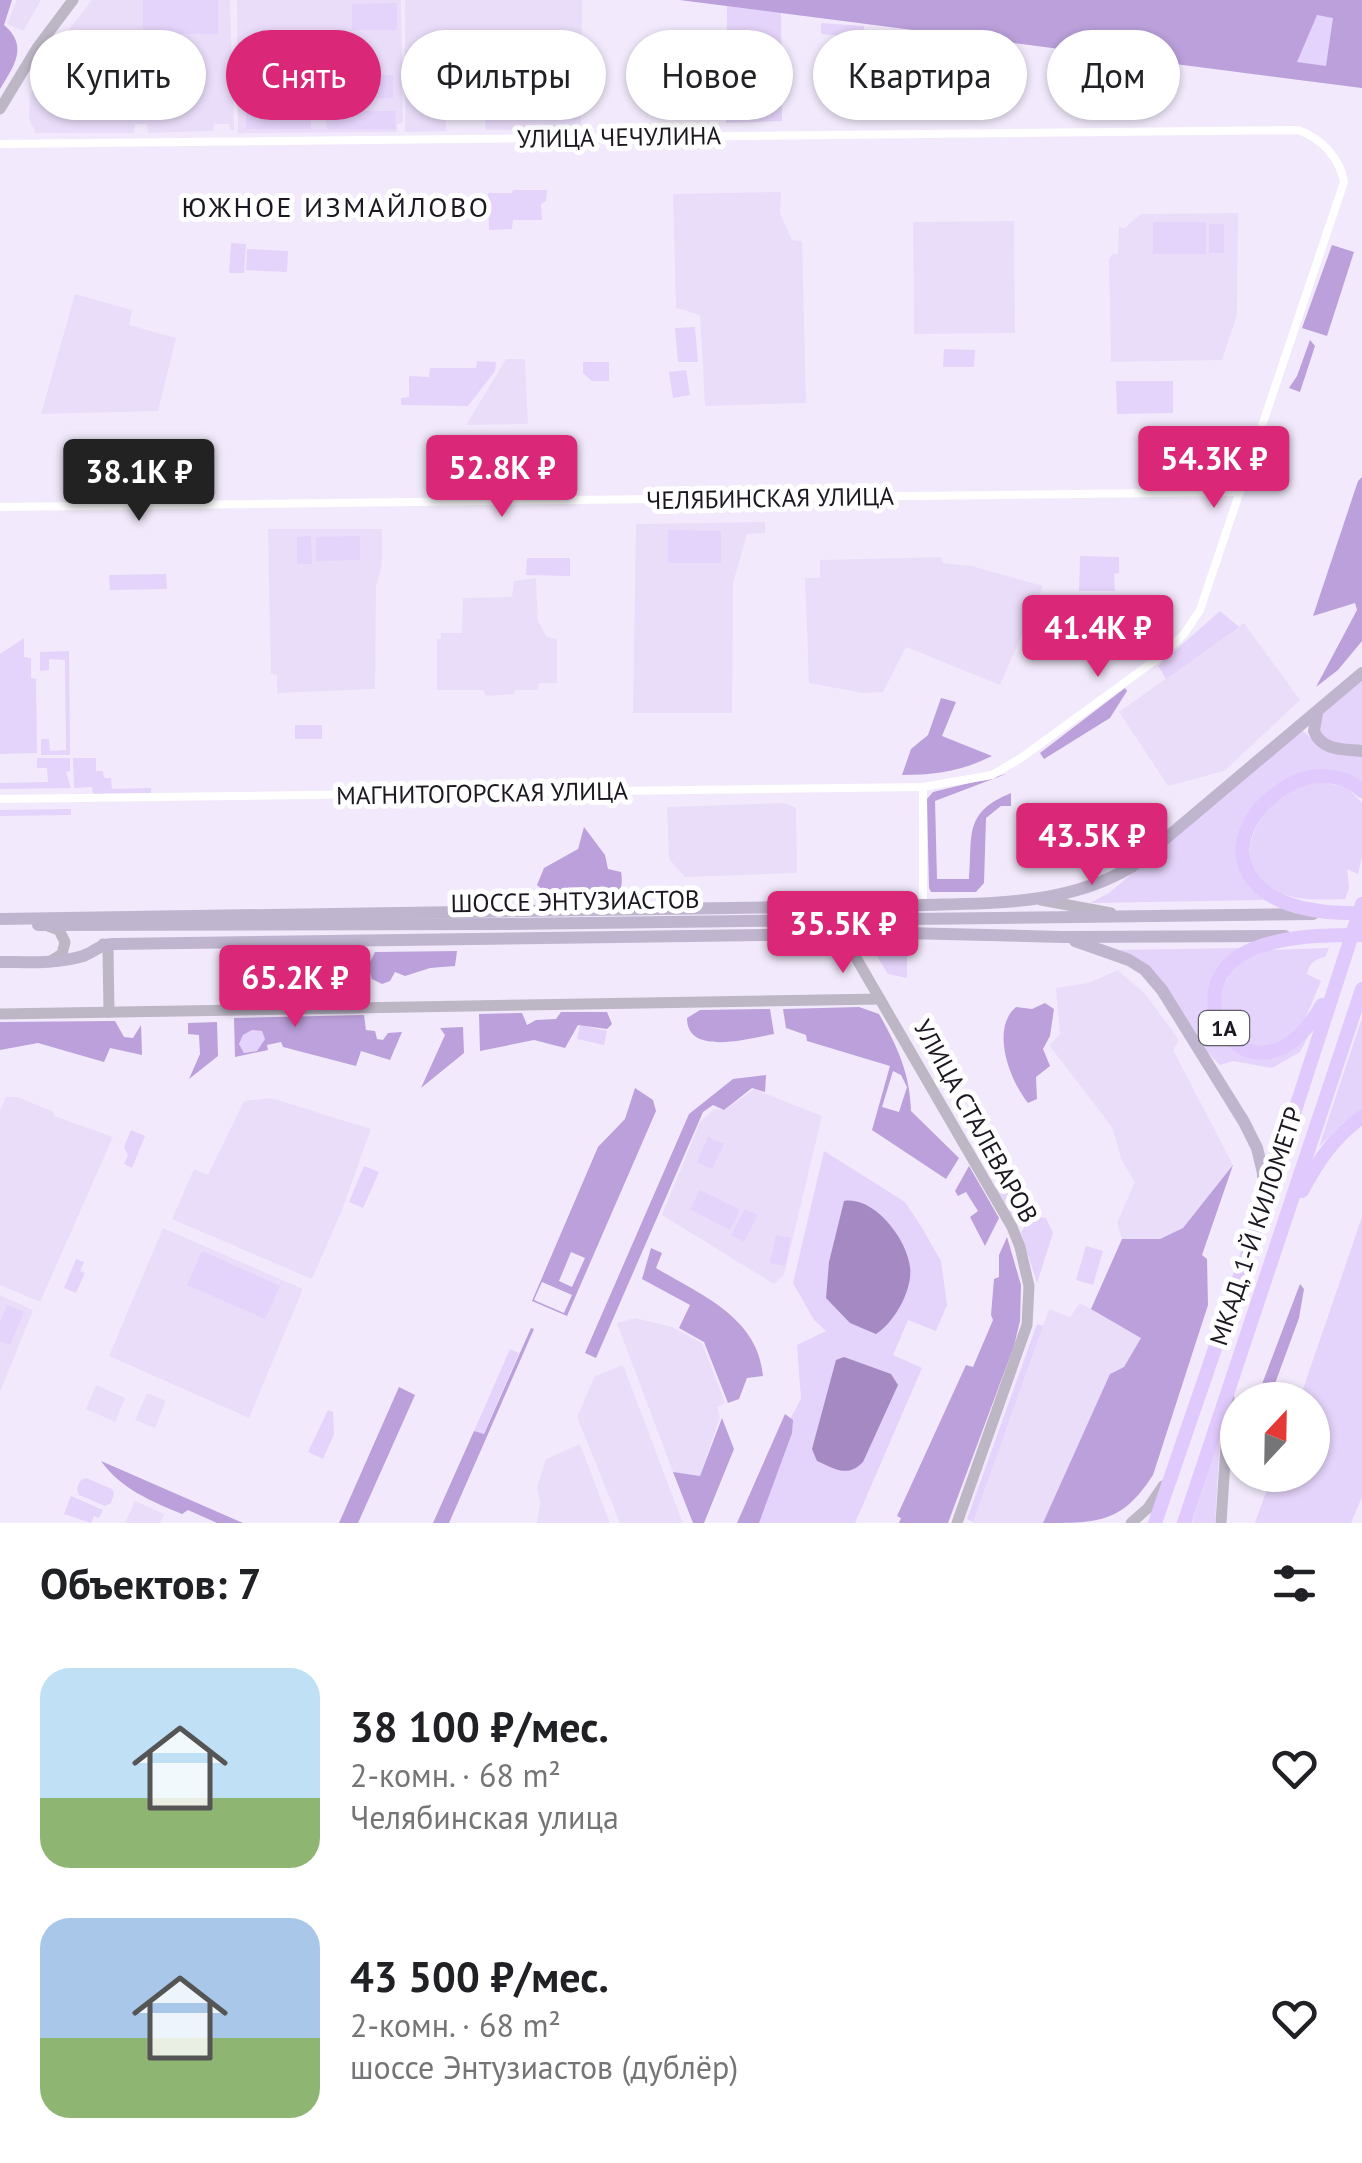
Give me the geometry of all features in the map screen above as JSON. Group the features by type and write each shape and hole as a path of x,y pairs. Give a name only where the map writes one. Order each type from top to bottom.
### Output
{"highway":[{"path":"1359,925 1269,894 1254,882 1246,868 1246,837 1259,808 1285,784 1302,778 1333,776 1362,791"},
{"name":"МКАД, 1-Й КИЛОМЕТР","path":"1155,1523 1263,1209 1336,978 1359,925 1362,904"},
{"path":"1307,936 1359,925"},
{"name":"1A","path":"1307,936 1254,948 1233,961 1214,988 1214,1010 1230,1038 1246,1051 1257,1054 1278,1051 1306,1030 1336,978"},
{"name":"МКАД, 1-Й КИЛОМЕТР","path":"1231,1382 1362,989"},
{"path":"1285,1222 1322,1154 1362,1116"},
{"name":"МКАД, 1-Й КИЛОМЕТР","path":"1184,1523 1220,1416"}],"main road":[{"path":"0,109 37,48 73,0"},
{"path":"0,920 922,906 1042,900 1099,885 1133,866 1362,673"},
{"path":"1319,711 1314,724 1318,740 1330,747 1362,751"},
{"path":"1042,900 1134,917"},
{"name":"ШОССЕ ЭНТУЗИАСТОВ","path":"0,962 46,962 86,955 108,946 1331,914"},
{"name":"ШОССЕ ЭНТУЗИАСТОВ","path":"0,920 47,926 846,928 1063,937 1307,936"},
{"path":"46,962 59,958 65,946 59,930 47,926"},
{"name":"УЛИЦА СТАЛЕВАРОВ","path":"846,928 880,999 1012,1227 1029,1286 1024,1336 957,1523"},
{"path":"1063,937 1130,960 1162,990 1258,1148 1263,1172 1263,1209"},
{"path":"108,946 109,1012"},
{"path":"0,1014 880,999"},
{"path":"1131,1523 1160,1492 1182,1446"},
{"path":"1221,1523 1223,1492"}],"street":[{"name":"УЛИЦА ЧЕЧУЛИНА","path":"0,144 1298,130"},
{"name":"МАГНИТОГОРСКАЯ УЛИЦА","path":"0,799 922,787 992,775 1021,758 1174,645 1205,598 1344,182 1335,158 1315,137 1298,130"},
{"name":"ЧЕЛЯБИНСКАЯ УЛИЦА","path":"0,507 1240,492"},
{"path":"922,787 922,906"}],"shaded area":[{"path":"0,0 12,0 4,25 16,41 17,56 0,89"},
{"path":"17,0 41,0 23,31 7,24"},
{"path":"92,0 230,0 226,120 234,120 234,130 230,130 229,124 214,124 213,131 148,133 147,124 135,124 134,133 36,133 29,119 30,96 30,120 206,120 206,30 69,30"},
{"path":"143,0 218,0 218,34 206,34 206,30 143,30"},
{"path":"237,0 401,0 403,123 397,124 397,132 238,133 238,120 381,120 381,30 237,30"},
{"path":"405,0 582,0 582,30 405,30"},
{"path":"680,0 1362,0 1362,88 1180,65 1180,30 1047,30 1047,47 1027,45 1027,30 913,30 781,13 781,30 727,30 727,6"},
{"path":"680,0 1362,0 1362,88 1180,65 1180,30 1047,30 1047,47 1027,45 1027,30 912,30","holes":["1317,15 1333,18 1326,66 1297,62"]},
{"path":"397,3 397,30 352,30 352,4"},
{"path":"821,23 864,26 864,30 821,30"},
{"path":"381,75 393,75 393,98 381,98"},
{"path":"381,111 395,111 396,129 327,129 326,120 381,120"},
{"path":"246,120 311,120 311,129 246,129"},
{"path":"405,120 446,120 446,131 405,132"},
{"path":"485,120 581,120 581,130 486,130"},
{"path":"726,120 782,120 782,121"},
{"path":"547,190 546,201 541,204 542,220 513,220 512,229 489,230 488,193"},
{"path":"781,192 780,213 792,240 802,241 806,403 705,406 700,315 676,308 673,194"},
{"path":"1238,213 1237,315 1222,360 1111,362 1109,260 1112,254 1118,254 1119,227 1125,228 1141,214"},
{"path":"1014,221 1015,333 914,334 913,222"},
{"path":"1153,222 1206,222 1206,254 1153,254"},
{"path":"1209,224 1224,224 1224,253 1209,253"},
{"path":"231,243 246,244 244,273 229,273"},
{"path":"1332,245 1354,252 1327,336 1302,328"},
{"path":"247,249 288,251 287,272 246,270"},
{"path":"75,294 132,310 129,325 176,338 158,411 41,414"},
{"path":"695,327 698,362 678,362 675,328"},
{"path":"1310,340 1315,346 1300,392 1289,388"},
{"path":"944,349 975,350 974,367 943,367"},
{"path":"506,359 525,359 528,424 466,425"},
{"path":"477,361 496,362 495,371 468,406 401,405 401,398 409,397 409,376 429,377 430,368 476,368"},
{"path":"583,362 609,362 609,381 592,381 583,373"},
{"path":"686,370 690,395 673,398 669,372"},
{"path":"1116,381 1173,381 1173,413 1117,414"},
{"path":"1362,477 1362,641 1338,670 1316,687 1357,610 1355,603 1313,616"},
{"path":"765,522 765,533 747,534 733,583 732,713 633,713 636,524"},
{"path":"268,529 382,529 382,564 376,587 375,689 277,693 277,675 271,674"},
{"path":"668,530 721,531 721,563 668,563"},
{"path":"311,536 312,564 297,564 297,537"},
{"path":"360,536 360,560 316,561 316,537"},
{"path":"1080,556 1119,557 1115,591 1079,591"},
{"path":"942,557 942,563 972,566 1043,586 1000,685 906,647 883,692 863,693 809,683 805,578 820,578 820,560"},
{"path":"527,558 570,558 570,576 526,575"},
{"path":"166,574 167,589 110,590 109,575"},
{"path":"536,578 538,621 547,637 557,639 557,683 539,683 538,690 485,696 484,690 437,690 437,639 441,639 441,633 462,633 463,598 512,597 514,581"},
{"path":"1220,611 1239,627 1166,679 1158,666"},
{"path":"1244,623 1300,700 1224,771 1168,786 1119,712"},
{"path":"24,638 24,657 31,658 31,678 36,679 37,753 0,754 0,654"},
{"path":"69,651 70,755 41,755 41,739 49,739 50,751 66,750 65,660 49,659 49,670 40,671 40,652"},
{"path":"1362,678 1362,748 1335,745 1320,737 1321,713"},
{"path":"1125,688 1127,691 1110,718 1044,759 1040,753"},
{"path":"941,698 956,702 942,736 992,756 948,771 902,775 911,749 928,735"},
{"path":"295,725 322,725 322,739 295,739"},
{"path":"1302,730 1316,743 1362,754 1362,783 1335,771 1305,772 1277,784 1255,804 1239,841 1264,900 1090,903 1109,893"},
{"path":"37,758 70,758 70,771 66,772 71,788 0,789 0,783 48,782 47,768 37,768"},
{"path":"73,758 96,758 96,771 111,778 112,789 151,788 151,793 93,794 92,787 74,788"},
{"path":"1006,774 935,801 937,879 969,879 971,837 978,817 1011,793 1011,806 1001,806 986,818 984,883 976,892 931,892 927,799 933,792"},
{"path":"1319,782 1347,787 1362,803 1362,856 1358,874 1347,869 1349,888 1345,899 1302,898 1281,893 1263,882 1250,858 1254,832 1269,808 1289,790"},
{"path":"785,803 796,808 797,873 685,877 669,859 667,807"},
{"path":"71,809 71,815 0,816 0,810"},
{"path":"584,827 605,855 608,869 621,872 620,890 610,896 576,889 545,892 537,885 544,868 578,849"},
{"path":"901,940 907,945 907,978 888,974 873,950 879,942"},
{"path":"1240,948 1211,985 1238,1050 1301,1041 1311,1031 1300,1052 1272,1068 1233,1061 1220,1065 1202,1047 1163,987 1114,950"},
{"path":"1329,948 1325,957 1313,962 1308,970 1307,974 1321,981 1301,1029 1266,1050 1235,1038 1216,1001 1235,963 1270,950"},
{"path":"457,951 455,966 405,976 395,972 390,981 382,984 372,979 368,966 375,952"},
{"path":"1118,970 1146,995 1179,1040 1173,1050 1233,1165 1183,1228 1160,1239 1122,1239 1117,1223 1135,1182 1122,1161 1112,1127 1049,1045 1060,1034 1056,988 1088,983"},
{"path":"1045,1003 1054,1009 1050,1036 1043,1049 1050,1066 1036,1077 1037,1099 1028,1103 1009,1069 1004,1028 1016,1007 1032,1009"},
{"path":"859,1007 879,1014 901,1060 908,1084 911,1111 959,1158 946,1179 872,1130 890,1066 807,1041 806,1035 786,1028 783,1009","holes":["893,1071 901,1075 907,1087 899,1112 882,1107"]},
{"path":"770,1009 774,1034 736,1041 697,1038 687,1018 700,1010"},
{"path":"561,1012 607,1012 612,1024 607,1029 578,1025 565,1048 534,1040 480,1051 479,1014 522,1013 527,1025 536,1020 556,1019"},
{"path":"364,1015 366,1030 375,1031 377,1039 402,1032 390,1060 361,1051 356,1066 283,1047 281,1042 267,1045 268,1050 235,1057 234,1018","holes":["252,1030 262,1031 265,1039 257,1051 244,1053 239,1044 243,1035"]},
{"path":"1362,1018 1362,1111 1344,1122 1319,1147"},
{"path":"115,1021 124,1037 133,1038 141,1025 142,1055 110,1048 104,1062 38,1043 0,1050 0,1022"},
{"path":"217,1022 218,1056 189,1079 200,1054 199,1035 188,1034 188,1023"},
{"path":"580,1025 607,1031 604,1045 577,1039"},
{"path":"463,1027 464,1053 421,1088 445,1035 440,1028"},
{"path":"252,1030 262,1031 265,1039 257,1051 244,1053 239,1044 243,1035"},
{"path":"766,1075 765,1092 752,1088 724,1110 713,1105 703,1112 596,1358 585,1353 689,1114 733,1079"},
{"path":"635,1088 653,1100 656,1111 567,1316 532,1301 598,1147 625,1119","holes":["571,1252 585,1258 572,1287 559,1281","542,1282 572,1295 564,1313 534,1300"]},
{"path":"754,1089 822,1116 784,1275 774,1284 662,1215 700,1122 714,1109 725,1110"},
{"path":"6,1097 17,1097 52,1111 54,1116 113,1137 40,1302 0,1285 0,1111"},
{"path":"271,1098 371,1129 312,1279 172,1219 194,1169 208,1175 244,1101"},
{"path":"131,1130 145,1136 132,1168 124,1164 128,1155 124,1147"},
{"path":"708,1137 724,1144 712,1169 697,1162"},
{"path":"824,1151 905,1202 941,1261 947,1305 936,1331 908,1320 893,1355 922,1368 855,1523 746,1523 801,1399 797,1345 826,1331 814,1320 793,1283"},
{"path":"1233,1165 1202,1255 1207,1259 1208,1305 1153,1475 1131,1503 1107,1517 1043,1523 1110,1374 1124,1367 1141,1338 1091,1309 1122,1239 1160,1239 1183,1228"},
{"path":"364,1166 379,1172 363,1208 349,1202"},
{"path":"969,1166 999,1218 985,1246 970,1217 978,1211 966,1192 958,1196 955,1191"},
{"path":"996,1189 1031,1207 1015,1221"},
{"path":"700,1190 740,1210 730,1230 690,1209"},
{"path":"844,1201 867,1205 877,1212 896,1232 908,1256 910,1276 906,1295 890,1322 876,1334 850,1323 826,1298 829,1262"},
{"path":"745,1209 758,1215 744,1242 731,1235"},
{"path":"1362,1217 1362,1497 1351,1523 1255,1523 1266,1492 1330,1492 1330,1382 1305,1382"},
{"path":"1046,1218 1053,1233 1037,1283 1021,1233 1027,1222"},
{"path":"163,1228 303,1289 249,1418 109,1356"},
{"path":"776,1235 791,1238 785,1266 770,1263"},
{"path":"1007,1237 1021,1285 1020,1321 948,1523 899,1523 901,1518 897,1516 966,1365 973,1367 993,1320 994,1279 999,1277 999,1255"},
{"path":"1086,1246 1103,1251 1093,1285 1076,1280"},
{"path":"651,1248 662,1253 656,1268 708,1298 739,1323 750,1338 763,1376 747,1378 739,1399 728,1403 704,1342 679,1328 690,1305 642,1279"},
{"path":"202,1251 280,1286 265,1319 187,1285"},
{"path":"76,1259 84,1262 80,1271 85,1273 76,1293 64,1288"},
{"path":"1300,1284 1304,1289 1299,1318 1276,1382 1263,1382"},
{"path":"0,1295 33,1310 0,1392"},
{"path":"1080,1303 1141,1338 1124,1367 1111,1373 1044,1523 972,1523 1049,1309 1070,1317"},
{"path":"7,1305 24,1312 10,1345 0,1341 0,1322"},
{"path":"635,1318 672,1327 702,1343 725,1403 717,1407 720,1417 700,1476 673,1472 617,1323"},
{"path":"1037,1324 1043,1326 973,1522 967,1519"},
{"path":"531,1328 534,1329 449,1523 433,1523 474,1431 484,1434"},
{"path":"510,1349 519,1353 483,1435 474,1431"},
{"path":"844,1357 891,1374 898,1385 863,1462 847,1471 817,1461 812,1449 836,1360"},
{"path":"623,1365 682,1523 620,1523 577,1417 595,1376"},
{"path":"96,1385 125,1398 115,1422 86,1409"},
{"path":"399,1387 415,1395 358,1523 339,1523"},
{"path":"147,1393 166,1401 155,1428 135,1420"},
{"path":"328,1410 333,1412 334,1434 323,1459 308,1452"},
{"path":"785,1414 793,1420 792,1433 759,1523 737,1523"},
{"path":"722,1418 734,1449 704,1523 693,1523 673,1472 700,1476"},
{"path":"1220,1436 1215,1523 1192,1523"},
{"path":"580,1444 610,1523 537,1523 537,1488 546,1459"},
{"path":"101,1461 243,1523 217,1523 188,1510 182,1514 170,1509 127,1487"},
{"path":"86,1478 112,1489 111,1503 105,1506 79,1495 80,1481"},
{"path":"71,1496 103,1510 99,1518 94,1516 91,1523 64,1514"},
{"path":"135,1501 164,1514 160,1523 125,1523"}],"district":[{"name":"ЮЖНОЕ ИЗМАЙЛОВО","path":"336,207"}]}
